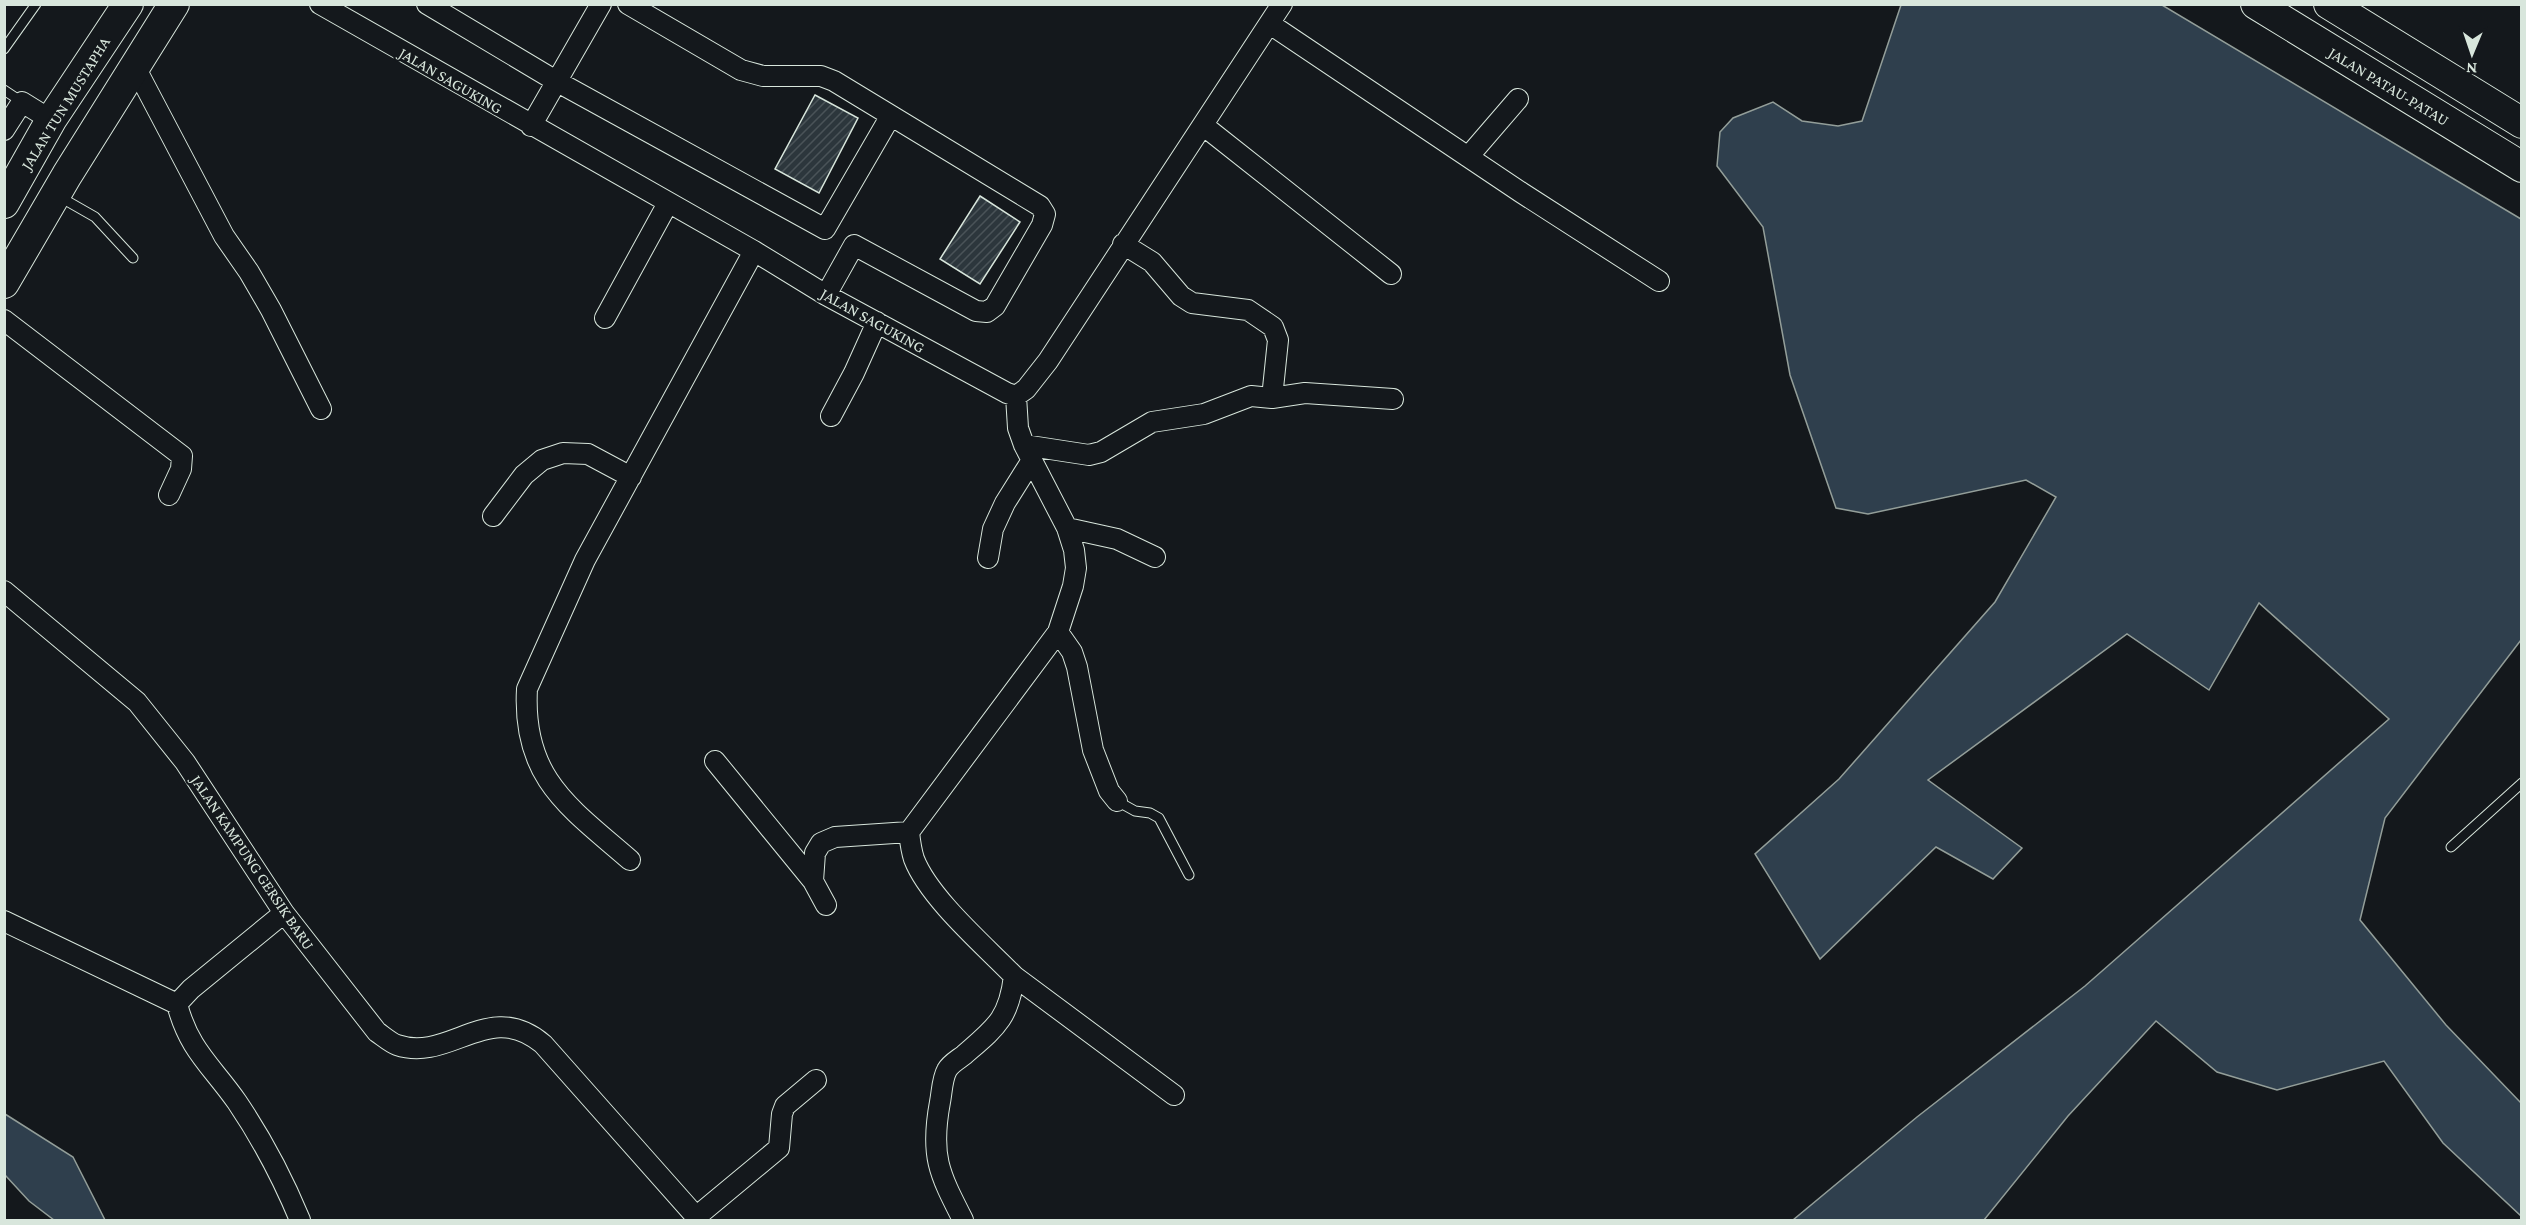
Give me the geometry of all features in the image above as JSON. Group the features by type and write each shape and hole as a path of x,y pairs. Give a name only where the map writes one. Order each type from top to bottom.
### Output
{"main road":[{"name":"JALAN TUN MUSTAPHA","path":"4,203 51,120 128,4"},
{"path":"4,283 134,64 174,4"},
{"name":"JALAN PATAU-PATAU","path":"2256,4 2522,166"},
{"path":"2329,4 2522,123"}],"street":[{"name":"JALAN SAGUKING","path":"320,4 754,251 826,295 1006,393 1016,396"},
{"path":"427,4 556,81 976,311 987,312 995,306 1042,225 1045,214 1040,206 834,81 821,76 763,75 741,70 628,4"},
{"path":"531,126 601,4"},
{"path":"1174,1095 1014,976 946,906 925,879 915,861 909,832 1058,633 1074,586 1076,568 1074,550 1067,528 1028,453 1018,428 1016,396 1026,389 1048,361 1282,4"},
{"path":"1270,24 1468,157 1659,281"},
{"path":"134,64 224,236 249,272 271,310 321,408"},
{"path":"1468,157 1518,99"},
{"path":"4,130 22,102 51,120"},
{"path":"825,229 890,117"},
{"path":"1204,126 1391,274"},
{"path":"605,318 668,203"},
{"path":"826,295 854,244"},
{"path":"1123,244 1152,262 1181,296 1192,303 1248,310 1273,327 1278,340 1272,398"},
{"path":"630,860 554,790 538,765 530,740 526,711 527,689 531,675 585,560 754,251"},
{"path":"4,320 182,456 181,469 169,495"},
{"path":"831,416 877,322"},
{"path":"1028,453 1089,455 1101,452 1152,422 1204,414 1251,396 1272,398 1305,393 1393,399"},
{"path":"493,516 524,475 542,460 563,453 588,454 631,477"},
{"path":"988,558 993,529 1028,453"},
{"path":"1067,528 1117,539 1155,557"},
{"name":"JALAN KAMPUNG GERSIK BARU","path":"4,591 136,702 185,762 284,913 377,1032 397,1045 419,1047 433,1045 487,1028 518,1028 532,1034 698,1219"},
{"path":"1058,633 1072,652 1093,750 1109,790 1117,801"},
{"path":"715,761 813,881 826,905"},
{"path":"813,881 815,853 821,843 835,837 909,832"},
{"path":"177,1004 191,989 284,913"},
{"path":"4,921 177,1004 189,1041 237,1102 273,1160 300,1221"},
{"path":"963,1221 937,1162 937,1123 942,1087 947,1069 999,1023 1008,1009 1014,976"},
{"path":"698,1219 779,1148 782,1114 785,1106 816,1080"}],"lane":[{"path":"4,49 36,4"},
{"path":"4,90 22,102"},
{"path":"55,195 95,217 133,258"},
{"path":"2451,847 2522,783"},
{"path":"1117,801 1135,811 1150,813 1159,818 1189,875"}],"water":[{"path":"1901,5 2162,5 2521,219 2521,640 2385,818 2360,920 2446,1025 2521,1103 2521,1216 2443,1143 2384,1061 2277,1090 2217,1072 2156,1021 2068,1116 1984,1220 1793,1220 1917,1117 2085,986 2389,719 2259,603 2209,690 2127,634 1928,780 2022,848 1993,879 1936,847 1820,959 1755,854 1839,779 1995,602 2056,497 2026,480 1868,514 1836,508 1790,375 1763,227 1717,166 1720,132 1733,118 1773,102 1802,121 1838,126 1862,121"},
{"path":"5,1114 73,1157 105,1220 54,1220 29,1201 5,1175"}],"building":[{"path":"815,95 858,118 819,193 775,169"},
{"path":"980,196 1020,222 980,284 940,259"}]}
